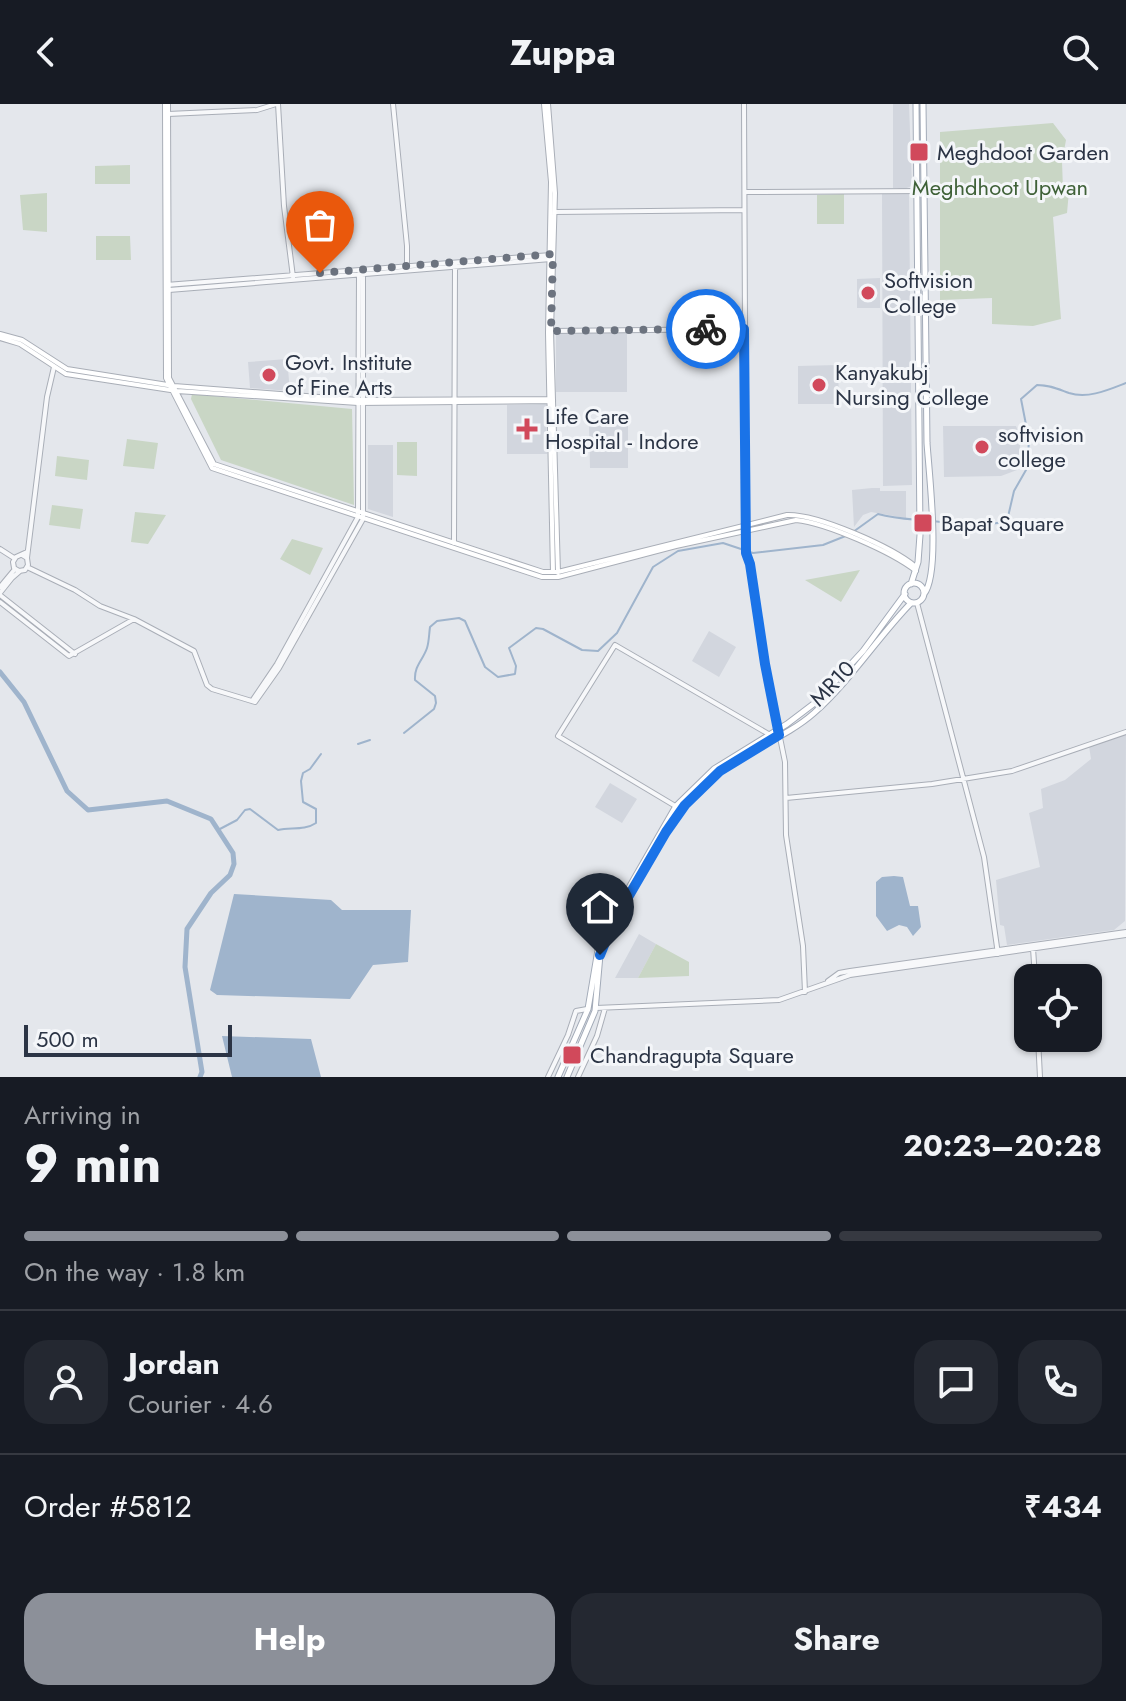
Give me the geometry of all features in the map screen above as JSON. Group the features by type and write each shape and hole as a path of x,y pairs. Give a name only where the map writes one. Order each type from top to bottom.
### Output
{"main road":[{"path":"166,104 166,378 214,464 535,575 556,575 796,515 810,516 906,564 917,567 932,564"},
{"path":"546,104 555,212 548,333 556,575"},
{"path":"546,104 551,182 551,401"},
{"path":"916,104 932,518 932,564 930,583 924,594"},
{"path":"923,104 920,527 917,567 911,584 919,585 924,594"},
{"path":"0,336 20,344 66,374 173,388 360,401 551,401"},
{"path":"0,336 22,340 67,369 173,388"},
{"path":"360,515 556,575"},
{"name":"MR10","path":"567,1077 592,1009 604,942 679,808 720,771 808,708 834,683 873,638 911,584"},
{"path":"905,594 914,603"},
{"name":"MR10","path":"775,734 803,722 834,694 924,594"},
{"name":"MR10","path":"558,1077 592,1009"}],"street":[{"path":"166,114 257,110 277,104 293,278"},
{"path":"393,104 407,266"},
{"path":"744,104 746,553 775,734 785,762 786,835 803,946 805,992"},
{"path":"745,192 920,191"},
{"path":"555,212 745,210"},
{"path":"293,278 407,266 552,257"},
{"path":"167,288 552,257"},
{"path":"454,543 455,266"},
{"path":"75,654 0,592 18,570 27,567 194,651 206,683 212,689 254,701 283,661 360,515 361,274"},
{"path":"551,331 744,329"},
{"path":"27,567 25,555 49,381 54,367"},
{"path":"0,549 14,558 25,555"},
{"path":"14,558 13,565 18,570"},
{"path":"0,602 69,656 134,619"},
{"path":"914,603 984,857 997,952"},
{"path":"679,808 558,736 615,645 775,734"},
{"path":"786,798 964,779 1020,769 1126,732"},
{"path":"548,1077 576,1011 779,1000 846,974 1126,934"},
{"path":"1033,947 1034,964"},
{"path":"578,1077 597,1036 605,1008"},
{"path":"1039,1052 1040,1077"}],"shaded area":[{"path":"893,104 909,104 912,186 899,191 893,188"},
{"path":"909,192 912,485 883,486 882,193"},
{"name":"Softvision College","path":"880,278 880,308 857,308 857,279"},
{"path":"556,333 627,333 627,392 556,392"},
{"name":"Govt. Institute of Fine Arts","path":"287,359 290,391 250,388 248,362"},
{"name":"Kanyakubj Nursing College","path":"837,365 840,404 798,404 798,366"},
{"name":"Life Care Hospital - Indore","path":"546,404 547,454 507,454 507,405"},
{"path":"628,424 628,468 590,468 589,425"},
{"name":"softvision college","path":"943,426 1016,426 1021,438 1017,470 1001,476 944,477"},
{"path":"368,445 393,445 393,517 368,509"},
{"path":"880,488 880,491 906,491 906,518 871,512 863,515 854,527 852,490"},
{"path":"709,631 736,647 719,677 692,661"},
{"path":"1126,733 1125,921 1114,930 1007,945 1004,926 1000,925 996,880 1040,867 1029,813 1043,808 1041,789 1065,780 1091,759 1089,746"},
{"path":"610,783 637,799 622,823 595,807"},
{"path":"639,934 656,944 638,978 615,978"}],"green space":[{"name":"Meghdhoot Upwan","path":"1053,123 1066,140 1062,162 1063,189 1069,191 1067,213 1053,217 1061,319 1033,326 992,324 992,298 940,300 940,132"},
{"path":"130,165 130,184 95,184 95,166"},
{"path":"47,193 47,232 23,230 20,195"},
{"path":"844,194 844,224 817,224 817,195"},
{"path":"96,236 130,236 131,260 96,260"},
{"path":"192,394 352,409 354,505 221,460 191,399"},
{"path":"127,439 158,443 154,469 123,466"},
{"path":"397,442 417,442 417,476 397,475"},
{"path":"57,456 89,460 87,480 55,476"},
{"path":"52,505 83,509 80,529 49,525"},
{"path":"135,512 166,515 148,544 131,542"},
{"path":"292,539 323,548 310,575 280,559"},
{"path":"860,570 841,602 805,580"},
{"path":"656,944 689,962 689,976 638,978"}],"water":[{"path":"882,877 903,877 910,906 918,906 921,927 913,936 907,927 899,925 887,931 876,916 876,882"},
{"path":"234,894 331,900 342,910 411,910 408,962 373,965 350,999 217,995 210,990"},
{"path":"222,1036 311,1039 321,1077 232,1077"}],"waterway":[{"path":"853,532 878,514 968,524 1007,521 1014,491 1026,470 1028,455 1029,440 1021,399 1037,385 1083,395 1126,383"},
{"path":"404,733 434,709 436,703 435,696 415,680 415,675 428,646 430,627 437,621 459,618 465,621 485,667 498,677 515,674 516,666 509,648 536,628 582,650 598,651 617,633 653,567 678,551 723,543 753,553 823,545 848,535"},
{"path":"0,672 24,702 67,791 88,810 167,801 211,819 233,853 234,864 230,875 211,893 187,929 185,967 202,1072 200,1077"},
{"path":"358,744 370,740"},
{"path":"218,830 250,809 278,830 316,823 316,809 303,802 301,781 303,773 321,754"}],"way so far":[{"path":"320,273 553,254 551,331 706,329"}],"place":[{"name":"Meghdoot Garden","path":"919,152"},
{"name":"Softvision College","path":"868,293"},
{"name":"Govt. Institute of Fine Arts","path":"269,375"},
{"name":"Kanyakubj Nursing College","path":"819,385"},
{"name":"Life Care Hospital - Indore","path":"527,429"},
{"name":"softvision college","path":"982,447"},
{"name":"Bapat Square","path":"923,523"},
{"name":"Chandragupta Square","path":"572,1055"}],"route":[{"path":"600,955 613,923 685,805 720,771 779,735 746,553 744,329 706,329"}]}
